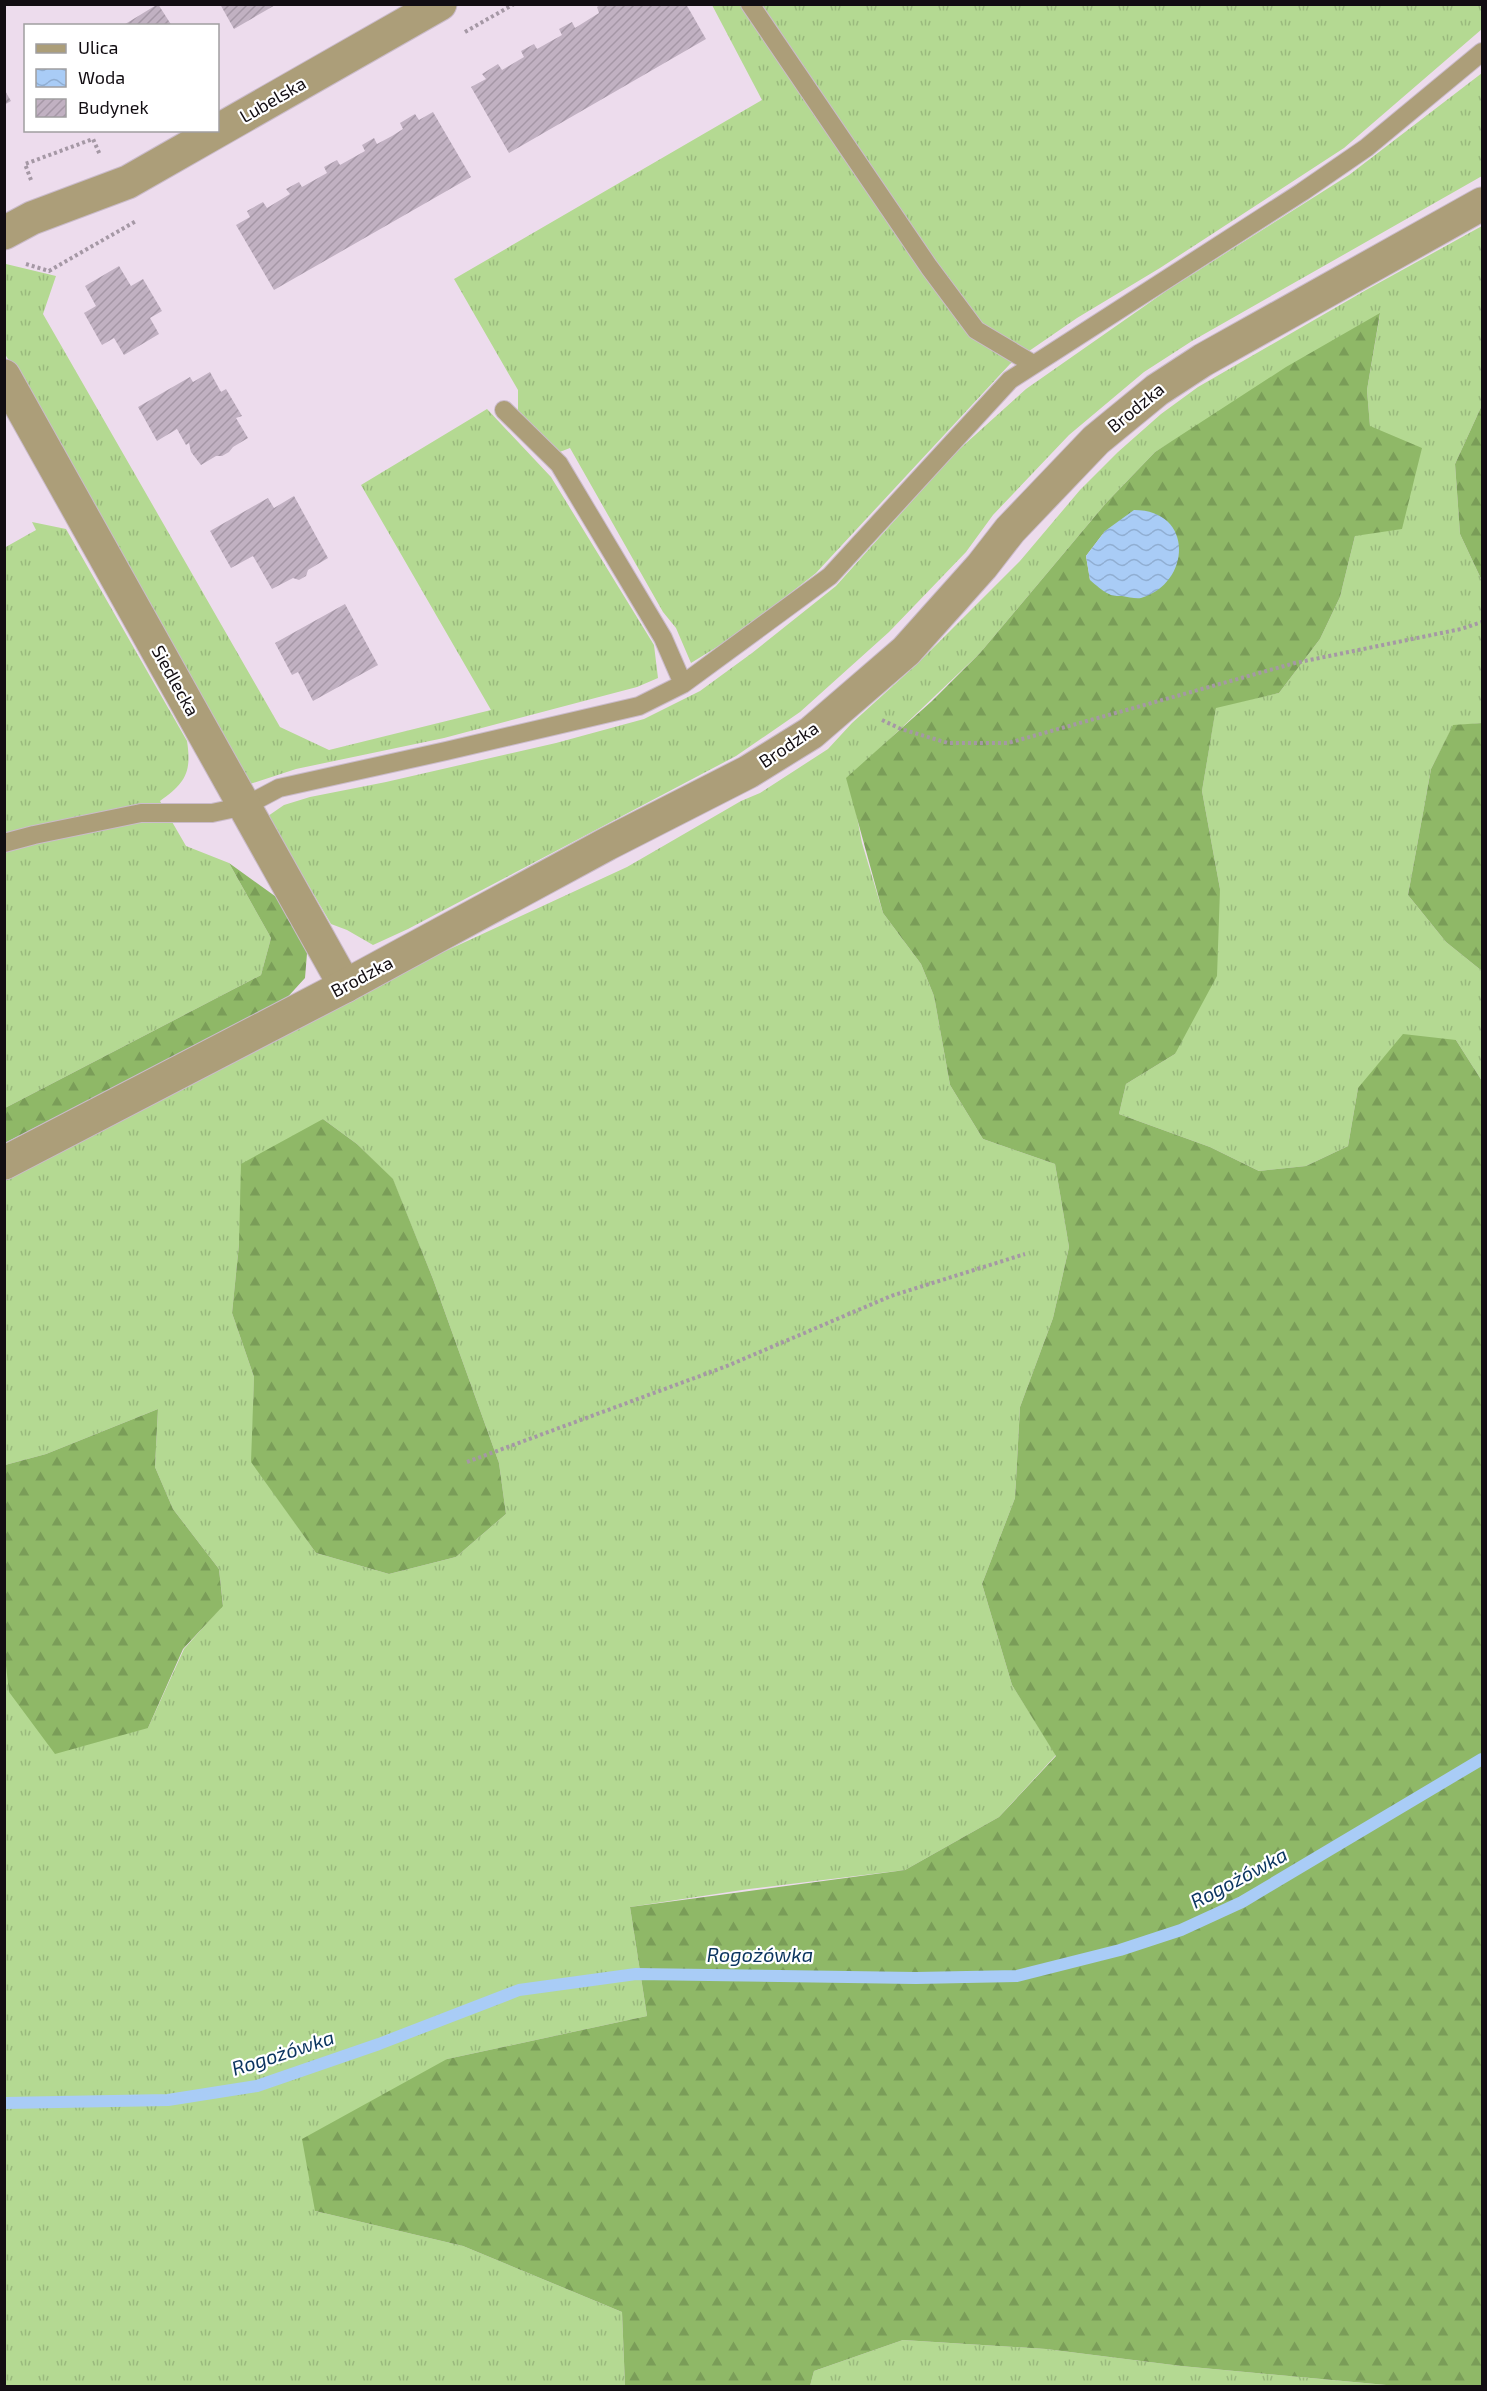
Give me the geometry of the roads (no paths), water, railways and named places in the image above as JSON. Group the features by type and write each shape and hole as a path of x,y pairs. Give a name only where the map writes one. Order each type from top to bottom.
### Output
{"street":[{"name":"Lubelska","path":"219,130 440,4"},
{"name":"Lubelska","path":"11,248 32,218 128,182 216,132"},
{"name":"Brodzka","path":"4,1163 345,986 608,844 748,772 811,733 906,651 982,566 1010,530 1096,440 1157,390 1203,360 1482,204"},
{"name":"Siedlecka","path":"4,376 345,986"}],"lane":[{"path":"750,4 929,267 976,330 1033,364"},
{"path":"4,843 141,813 212,813 245,806 279,788 447,752 639,706 683,684 830,576 1010,380 1302,192 1357,154 1482,52"},
{"path":"504,410 560,464 663,638 683,684"}],"water":[{"path":"1134,510 1154,513 1168,522 1176,534 1179,549 1177,564 1170,578 1158,590 1141,598 1112,595 1099,588 1090,580 1086,556 1105,531"}],"waterway":[{"name":"Rogożówka","path":"4,2103 168,2100 257,2086 379,2044 519,1990 636,1974 916,1978 1017,1976 1120,1950 1181,1930 1242,1902 1482,1759"}]}
